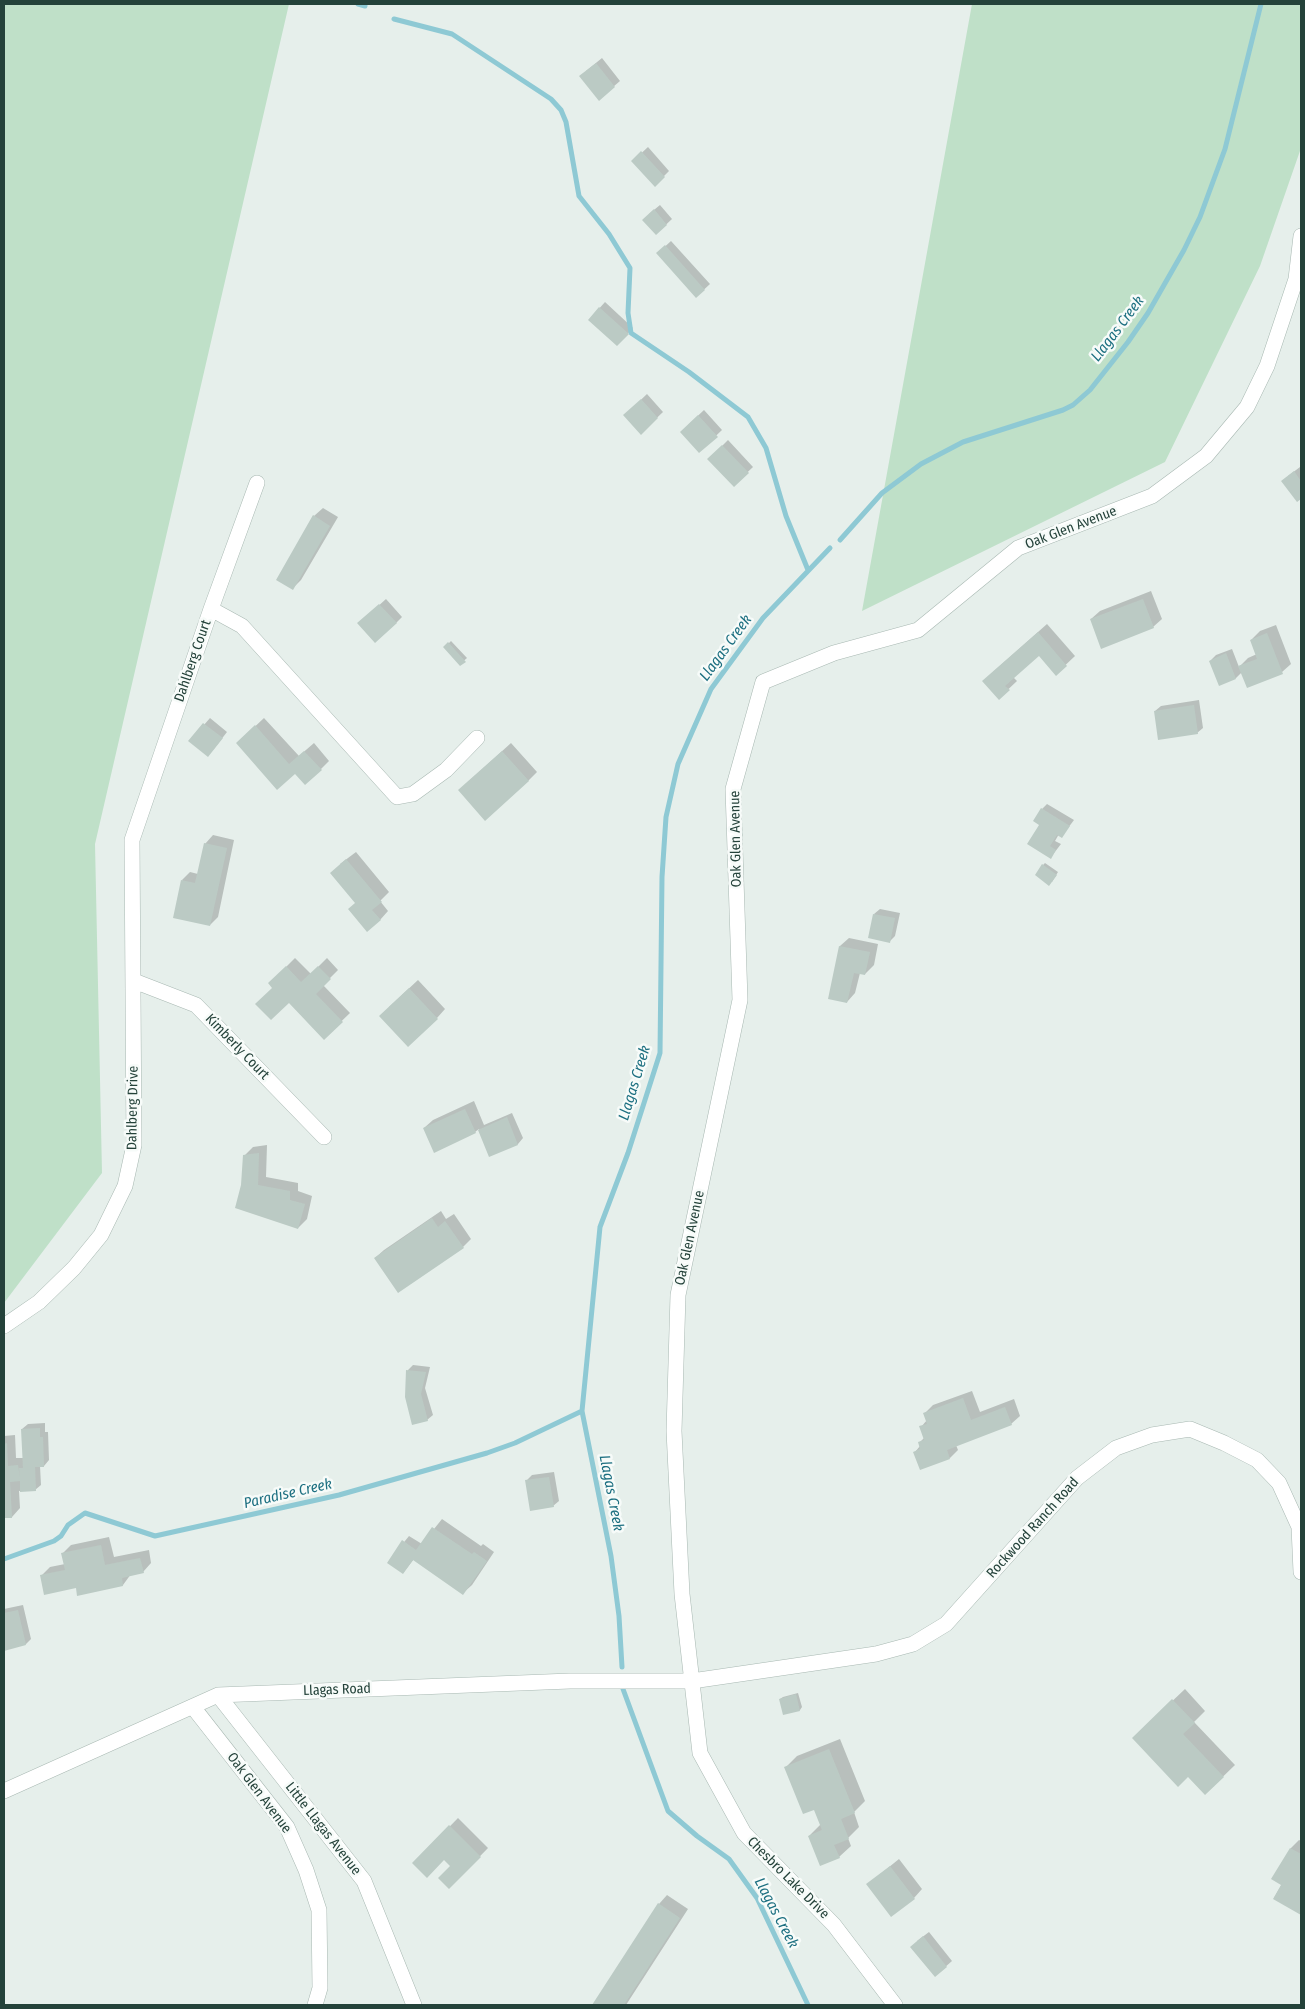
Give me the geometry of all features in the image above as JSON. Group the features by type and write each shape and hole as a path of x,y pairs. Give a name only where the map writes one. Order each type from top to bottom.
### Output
{"street":[{"name":"Oak Glen Avenue","path":"692,1681 682,1594 674,1431 678,1295 740,1000 733,789 763,682 834,653 918,630 1018,548 1152,496 1206,456 1247,407 1267,366 1299,281 1301,236"},
{"name":"Dahlberg Court","path":"132,840 211,609 257,483"},
{"path":"211,609 242,626 397,797 413,794 446,770 477,738"},
{"name":"Dahlberg Drive","path":"4,1326 39,1302 74,1268 101,1235 125,1186 134,1145 132,840"},
{"name":"Kimberly Court","path":"134,981 196,1005 324,1137"},
{"name":"Rockwood Ranch Road","path":"692,1681 876,1654 913,1644 946,1624 1077,1478 1116,1448 1161,1434 1190,1429 1224,1443 1257,1460 1280,1483 1300,1527 1301,1572"},
{"name":"Llagas Road","path":"4,1790 218,1695 570,1681 692,1681"},
{"name":"Chesbro Lake Drive","path":"692,1681 700,1753 744,1833 834,1925 895,2005"},
{"name":"Little Llagas Avenue","path":"218,1695 364,1881 414,2005"},
{"name":"Oak Glen Avenue","path":"193,1707 287,1827 306,1870 319,1910 320,1988 315,2005"}],"green space":[{"path":"4,4 289,4 95,844 102,1173 4,1303"},
{"path":"972,4 1301,4 1301,148 1260,266 1165,462 862,611"}],"building":[{"path":"596,63 615,87 599,101 579,76"},
{"path":"641,151 665,177 655,187 631,161"},
{"path":"654,209 667,225 656,235 642,220"},
{"path":"665,245 705,290 696,298 656,253"},
{"path":"599,307 629,334 617,346 588,320"},
{"path":"641,399 658,418 641,435 623,415"},
{"path":"698,415 718,437 699,453 680,432"},
{"path":"722,445 749,473 734,487 707,459"},
{"path":"1294,471 1301,481 1301,499 1297,502 1281,481"},
{"path":"313,515 330,526 293,590 276,580"},
{"path":"1143,599 1154,628 1101,649 1090,619"},
{"path":"379,604 397,623 375,643 357,623"},
{"path":"1038,632 1067,666 1056,676 1039,656 1005,686 1010,690 999,700 982,681"},
{"path":"1267,633 1283,674 1247,688 1238,666 1257,659 1250,640"},
{"path":"448,642 466,662 460,666 443,647"},
{"path":"1226,653 1236,679 1219,686 1209,661"},
{"path":"1194,705 1198,734 1158,740 1154,711"},
{"path":"203,723 223,738 208,757 188,741"},
{"path":"255,725 289,764 304,751 322,770 305,785 295,774 277,790 236,743"},
{"path":"502,751 529,781 485,821 458,790"},
{"path":"1041,808 1070,826 1062,838 1057,835 1050,846 1056,850 1051,859 1027,844 1039,825 1033,821"},
{"path":"204,843 227,848 210,926 173,918 181,880 195,883"},
{"path":"346,859 382,902 372,910 381,920 367,932 348,909 355,903 330,873"},
{"path":"1042,864 1057,875 1049,886 1035,875"},
{"path":"873,914 895,918 890,943 868,938"},
{"path":"839,946 870,952 865,975 854,973 847,1003 828,999"},
{"path":"286,966 301,982 318,966 331,979 316,994 343,1022 324,1040 289,1003 271,1020 255,1004 272,988 268,983"},
{"path":"409,988 438,1019 408,1047 379,1016"},
{"path":"465,1109 476,1133 434,1153 423,1128"},
{"path":"507,1117 518,1145 489,1157 478,1130"},
{"path":"259,1153 258,1185 290,1191 290,1200 305,1204 298,1229 235,1208 241,1185 243,1155"},
{"path":"432,1218 438,1227 445,1221 464,1248 398,1293 374,1258"},
{"path":"406,1370 426,1372 421,1394 428,1421 412,1425 405,1397"},
{"path":"963,1398 971,1420 1005,1407 1012,1425 947,1450 950,1459 920,1470 913,1452 920,1449 918,1442 924,1440 919,1426 927,1424 923,1413"},
{"path":"40,1428 40,1437 43,1437 44,1467 35,1467 36,1491 20,1492 20,1481 10,1482 12,1518 4,1518 4,1444 7,1443 8,1466 18,1465 20,1478 19,1468 23,1468 21,1429"},
{"path":"549,1477 554,1507 530,1511 525,1480"},
{"path":"432,1527 472,1554 474,1552 487,1561 463,1595 413,1560 403,1574 387,1563 402,1540 416,1550"},
{"path":"101,1545 105,1565 140,1558 144,1573 122,1578 123,1586 77,1596 76,1588 44,1595 40,1575 65,1570 61,1553"},
{"path":"18,1610 26,1645 4,1651 4,1613"},
{"path":"796,1694 800,1711 783,1715 779,1699"},
{"path":"1172,1699 1195,1723 1183,1734 1224,1777 1205,1795 1188,1777 1178,1787 1132,1738"},
{"path":"829,1749 855,1813 841,1819 849,1839 834,1845 840,1858 820,1866 808,1836 822,1830 814,1810 803,1814 784,1767"},
{"path":"449,1825 481,1857 449,1889 438,1878 450,1866 444,1860 427,1878 412,1863"},
{"path":"1290,1848 1301,1854 1301,1915 1273,1899 1281,1885 1271,1879"},
{"path":"890,1866 915,1899 891,1917 866,1884"},
{"path":"658,1903 680,1918 624,2005 592,2005"},
{"path":"923,1936 947,1967 935,1977 910,1947"}],"waterway":[{"path":"358,4 365,6"},
{"name":"Llagas Creek","path":"840,540 882,493 921,464 963,442 1063,410 1073,405 1090,390 1128,342 1148,313 1184,250 1200,217 1225,149 1261,4"},
{"path":"394,19 452,34 551,99 561,110 566,122 579,196 609,234 630,268 628,313 631,333 689,372 748,417 766,448 786,516 808,570"},
{"name":"Llagas Creek","path":"622,1667 619,1616 611,1556 582,1411 600,1227 628,1153 660,1053 662,877 666,817 678,764 711,689 763,618 830,548"},
{"name":"Paradise Creek","path":"4,1559 54,1541 61,1536 68,1525 85,1513 155,1536 339,1495 487,1453 515,1443 582,1411"},
{"name":"Llagas Creek","path":"623,1689 668,1811 697,1836 729,1859 757,1898 808,2005"}]}
